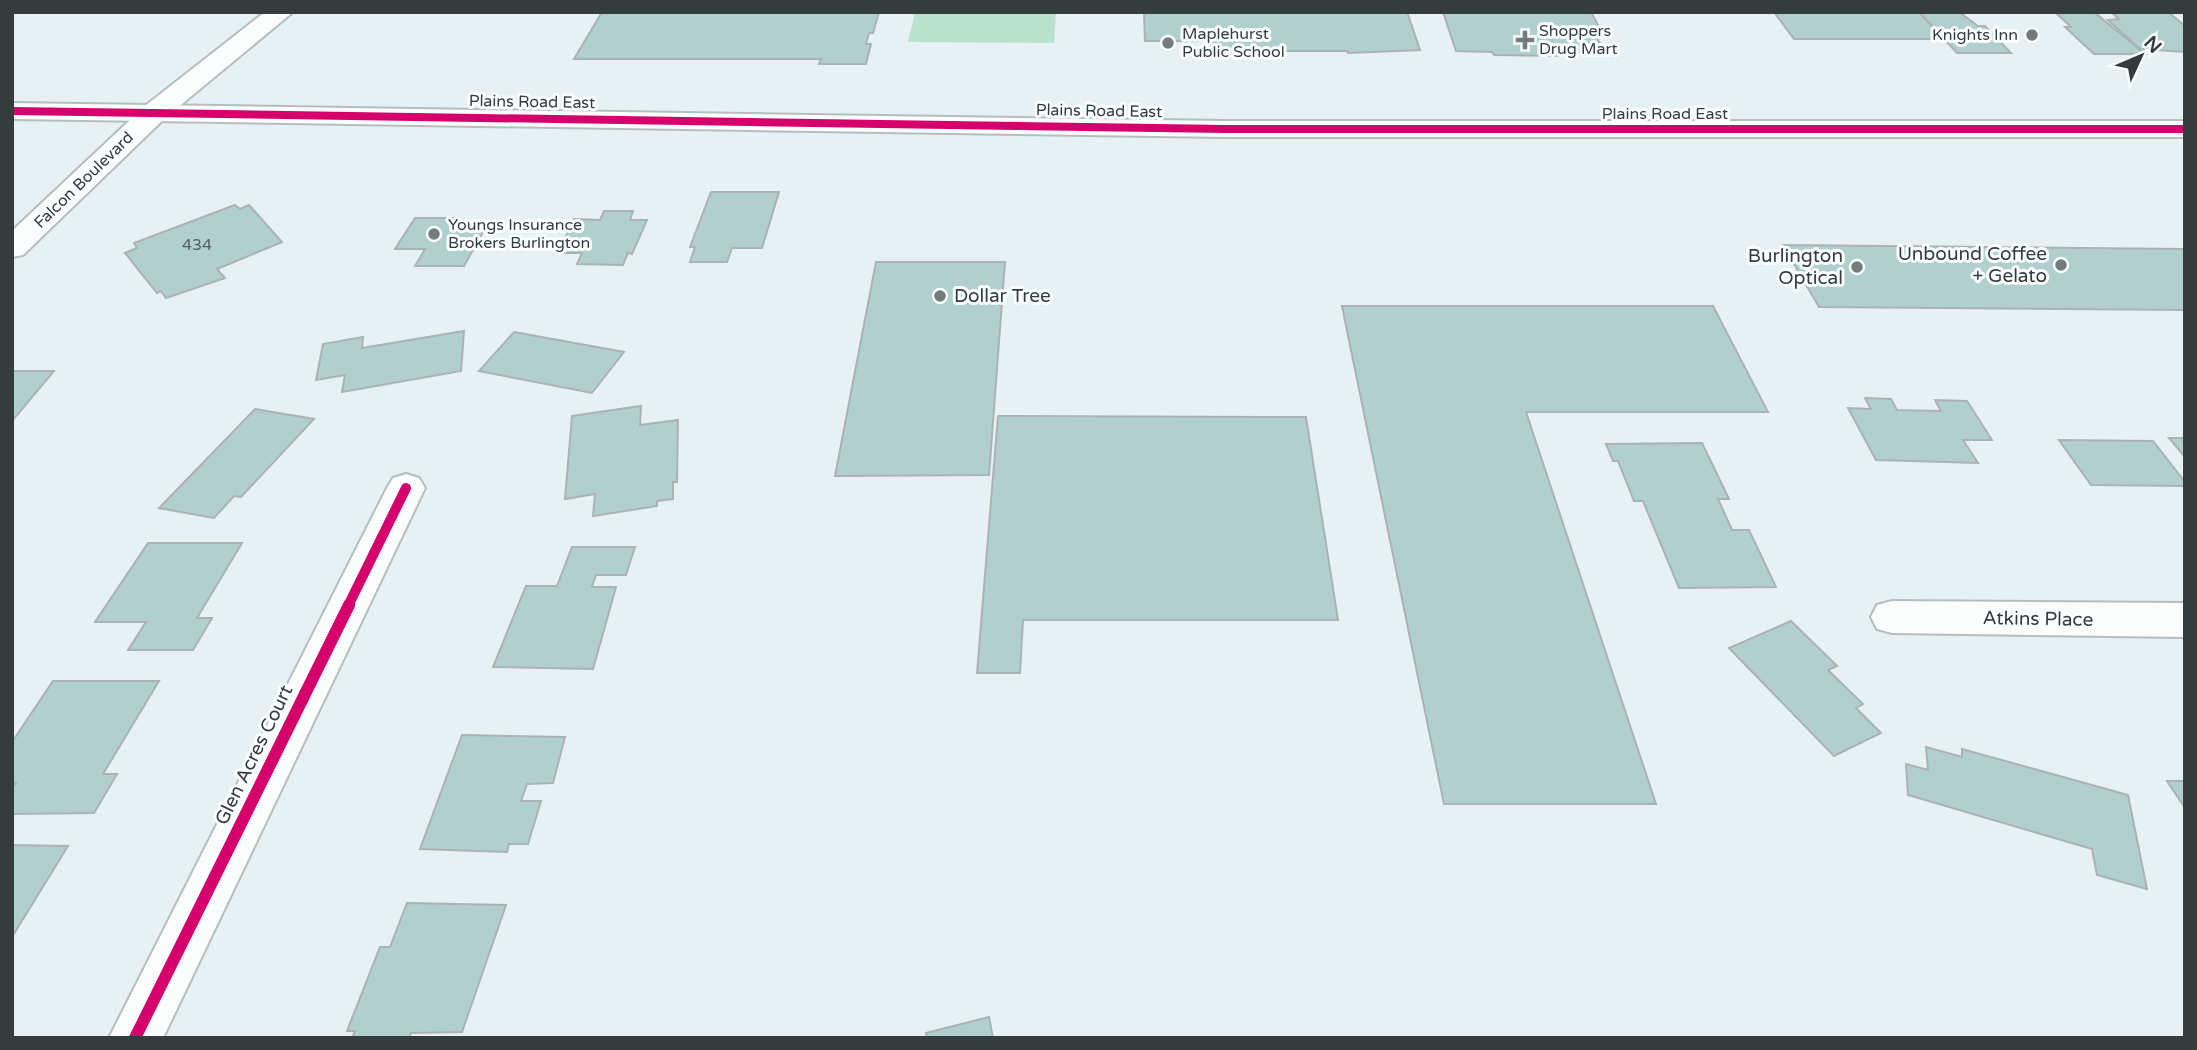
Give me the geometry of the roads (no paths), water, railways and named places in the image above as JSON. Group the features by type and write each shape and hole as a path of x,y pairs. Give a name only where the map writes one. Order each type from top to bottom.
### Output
{"main road":[{"name":"Falcon Boulevard","path":"12,248 155,112 281,12"},
{"name":"Plains Road East","path":"12,111 1225,129 2185,129"},
{"name":"Glen Acres Court","path":"135,1038 406,488"},
{"name":"Atkins Place","path":"1892,617 2185,620"}],"place":[{"name":"Knights Inn","path":"2032,35"},
{"name":"Shoppers Drug Mart","path":"1525,40"},
{"name":"Maplehurst Public School","path":"1168,43"},
{"name":"Youngs Insurance Brokers Burlington","path":"434,234"},
{"name":"Unbound Coffee + Gelato","path":"2061,265"},
{"name":"Burlington Optical","path":"1857,267"},
{"name":"Dollar Tree","path":"940,296"}]}
